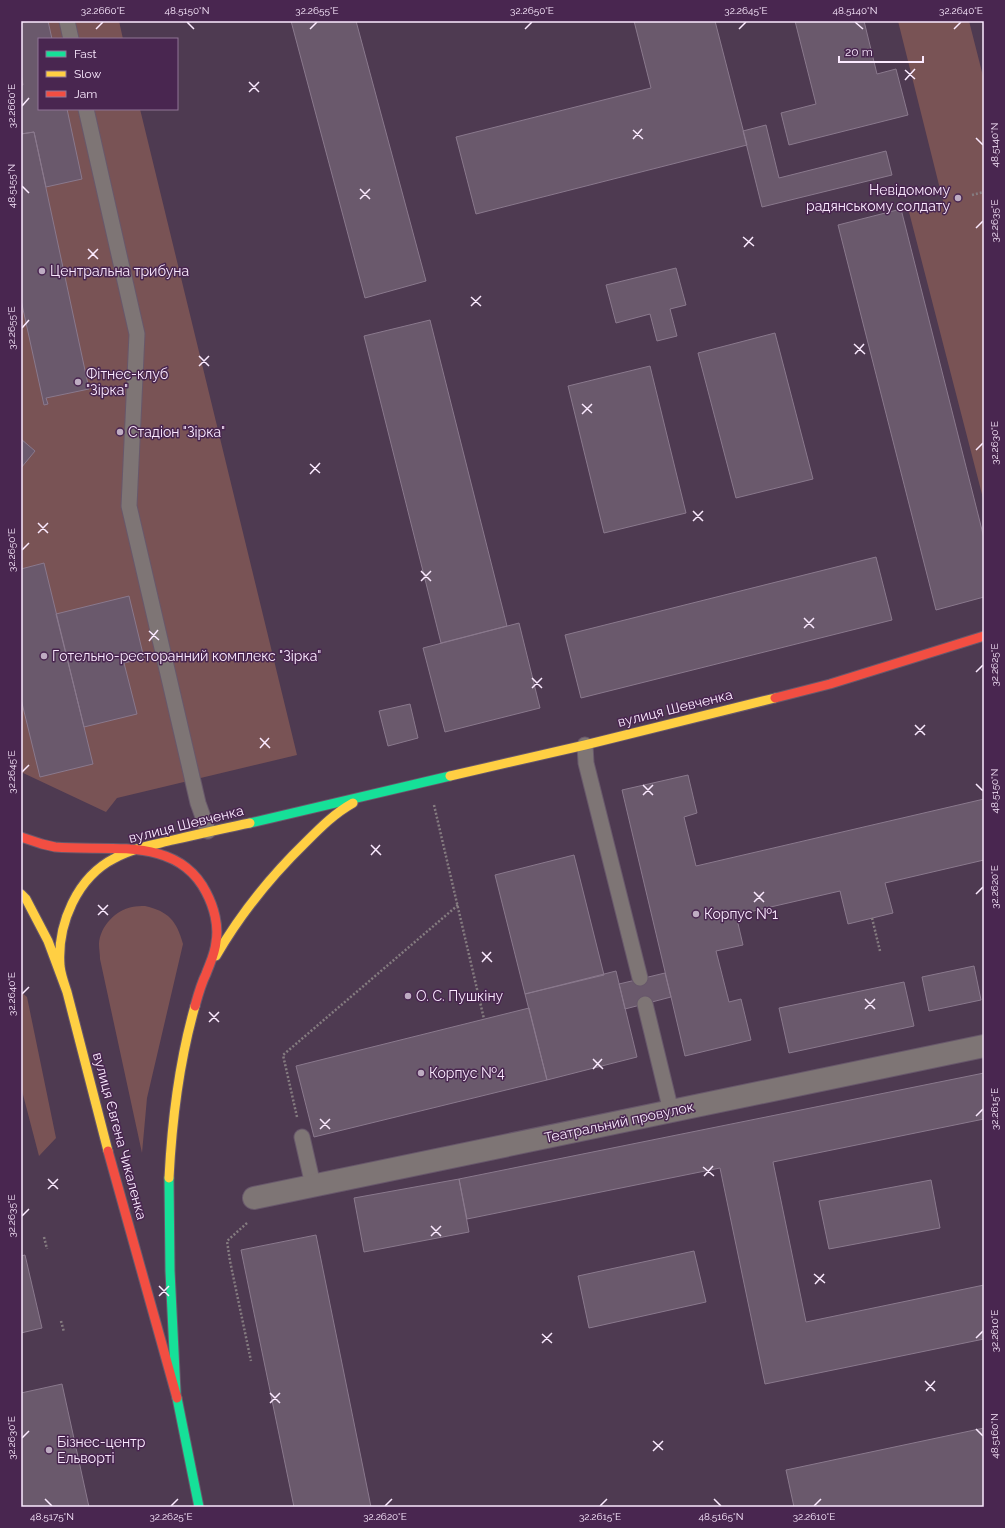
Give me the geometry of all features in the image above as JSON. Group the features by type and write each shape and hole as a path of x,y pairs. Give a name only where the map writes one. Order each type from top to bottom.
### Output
{"main road":[{"name":"вулиця Шевченка","path":"67,992 60,963 60,941 70,905 86,880 109,861 136,848 585,745 830,684 984,636"},
{"name":"вулиця Шевченка","path":"204,978 225,940 256,897 285,862 327,821 345,807 369,795"},
{"name":"вулиця Євгена Чикаленка","path":"21,837 55,848 136,848 165,854 190,870 208,893 217,921 215,951 204,978 188,1036 180,1073 173,1126 168,1189 176,1392"},
{"name":"вулиця Євгена Чикаленка","path":"21,894 26,899 48,940 67,992 99,1120 176,1392 199,1507"}],"street":[{"name":"Театральний провулок","path":"254,1198 984,1046"}],"lane":[{"path":"67,21 71,38"},
{"path":"86,110 136,334 128,506 198,803 208,831"},
{"path":"585,745 586,763 640,978"},
{"path":"645,1004 671,1111"},
{"path":"302,1136 313,1185"}],"path":[{"path":"972,195 984,192"},
{"path":"433,801 484,1019"},
{"path":"302,1136 283,1055 458,905"},
{"path":"872,918 880,951"},
{"path":"44,1237 47,1249"},
{"path":"227,1241 251,1361"},
{"path":"61,1320 64,1332"}],"shaded area":[{"name":"Стадіон \"Зірка\"","path":"21,21 119,21 123,38 38,38 38,110 140,110 297,755 117,798 106,812 21,772"},
{"path":"898,21 969,21 984,80 984,502 909,212 944,205"},
{"path":"135,906 145,906 160,911 170,918 178,929 183,944 147,1098 142,1153 100,959 99,944 102,931 115,915"},
{"path":"21,992 27,997 56,1138 39,1156 21,1087"}],"building":[{"path":"31,21 48,21 52,38 38,38 38,110 67,110 82,179 46,187 34,132 21,134 21,85 23,85 21,74 21,23"},
{"path":"291,21 356,21 426,281 365,298"},
{"path":"634,21 715,21 747,145 476,214 456,137 651,88"},
{"path":"795,21 864,21 877,74 896,69 908,115 789,145 781,113 816,104"},
{"path":"766,125 779,178 886,151 892,175 762,207 743,131"},
{"name":"Центральна трибуна","path":"34,132 89,389 46,398 48,404 44,405 21,300 21,134"},
{"path":"901,209 984,538 984,597 936,610 838,225"},
{"path":"676,268 686,305 670,309 677,336 657,341 650,314 616,323 606,285"},
{"path":"430,320 507,626 441,643 364,336"},
{"path":"775,333 813,479 736,498 698,353"},
{"path":"650,366 686,513 604,533 568,386"},
{"path":"21,439 35,451 21,468"},
{"path":"876,557 892,620 581,698 565,635"},
{"name":"Готельно-ресторанний комплекс \"Зірка\"","path":"44,563 93,764 40,777 21,699 21,569"},
{"path":"129,596 144,658 124,663 137,714 84,727 56,614"},
{"path":"519,623 540,708 445,732 423,648"},
{"path":"410,704 418,738 388,746 379,711"},
{"name":"Корпус №1","path":"688,775 697,813 684,817 696,866 984,799 984,860 885,883 893,913 848,924 840,891 736,915 743,945 716,951 729,1002 741,999 751,1040 685,1056 622,790"},
{"path":"574,855 604,975 525,994 495,875"},
{"path":"974,966 981,1000 929,1011 922,977"},
{"path":"616,971 637,1057 547,1080 525,994"},
{"path":"665,973 671,997 625,1009 619,984"},
{"path":"904,982 914,1026 789,1053 779,1008"},
{"name":"Корпус №4","path":"529,1008 547,1080 314,1137 296,1066"},
{"path":"984,1073 984,1119 773,1162 806,1322 984,1285 984,1339 765,1384 720,1168 467,1219 459,1179"},
{"path":"459,1179 469,1232 364,1252 354,1198"},
{"path":"931,1180 940,1228 829,1249 819,1201"},
{"path":"316,1235 371,1507 294,1507 241,1250"},
{"path":"694,1251 706,1302 589,1328 578,1276"},
{"path":"25,1255 42,1328 21,1333 21,1256"},
{"name":"Бізнес-центр Ельворті","path":"62,1384 89,1507 21,1507 21,1393"},
{"path":"984,1428 984,1507 794,1507 786,1470"}],"traffic: fast":[{"path":"250,823 450,776"},
{"path":"169,1178 170,1271 176,1392"},
{"path":"177,1398 199,1507"}],"traffic: slow":[{"path":"450,776 585,745 775,698"},
{"path":"216,956 246,910 281,868 334,816 353,803"},
{"path":"67,992 60,966 62,934 72,903 80,889 90,877 102,866 115,858 136,849 250,823"},
{"path":"21,894 26,899 48,941 67,992 108,1151"},
{"path":"169,1178 177,1091 189,1027 195,1006"}],"traffic: jam":[{"path":"775,698 830,684 984,636"},
{"path":"21,837 55,847 118,848 140,850 159,854 178,862 193,874 209,898 215,917 217,930 213,954 195,1006"},
{"path":"108,1151 177,1398"}],"place":[{"name":"Невідомому радянському солдату","path":"958,198"},
{"name":"Центральна трибуна","path":"42,271"},
{"name":"Фітнес-клуб \"Зірка\"","path":"78,382"},
{"name":"Стадіон \"Зірка\"","path":"120,432"},
{"name":"Готельно-ресторанний комплекс \"Зірка\"","path":"44,656"},
{"name":"Корпус №1","path":"696,914"},
{"name":"О. С. Пушкіну","path":"408,996"},
{"name":"Корпус №4","path":"421,1073"},
{"name":"Бізнес-центр Ельворті","path":"49,1450"}]}
